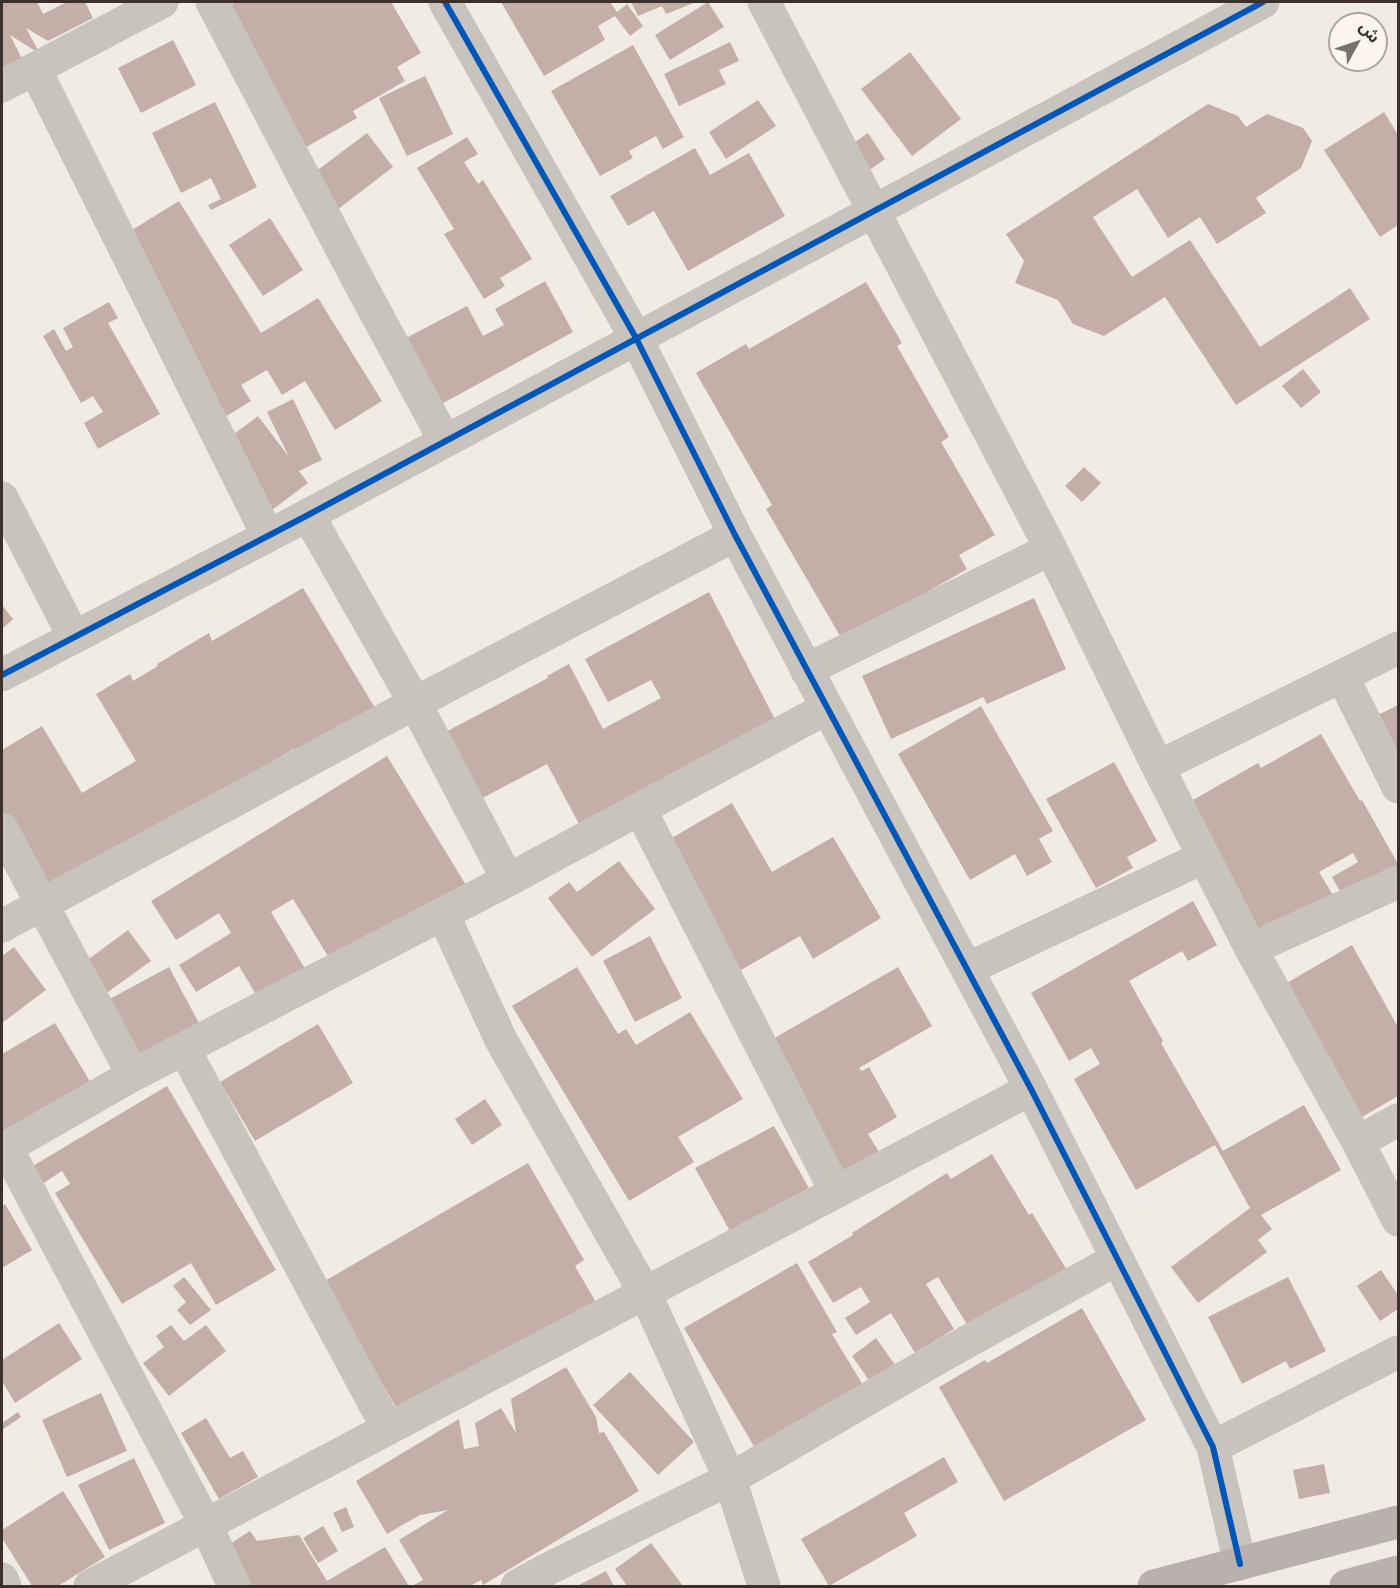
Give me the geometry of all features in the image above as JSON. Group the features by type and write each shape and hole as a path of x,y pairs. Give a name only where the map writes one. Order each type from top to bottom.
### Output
{"main road":[{"path":"1154,1587 1398,1522"},
{"path":"1346,1587 1398,1572"}],"street":[{"path":"2,86 34,69 129,9 162,2"},
{"path":"212,2 445,441"},
{"path":"445,2 636,338 735,536 1031,1089 1213,1447 1240,1564"},
{"path":"764,2 1051,549 1251,949 1358,1142 1398,1220"},
{"path":"2,675 308,515 1263,2"},
{"path":"34,69 268,536"},
{"path":"2,498 74,637"},
{"path":"308,515 415,703 508,880"},
{"path":"2,926 415,703 735,536"},
{"path":"806,669 1051,549"},
{"path":"1158,767 1398,648"},
{"path":"1342,676 1398,787"},
{"path":"234,1587 206,1525 4,1149 133,1075 508,880 827,708"},
{"path":"640,809 836,1192"},
{"path":"2,829 133,1075"},
{"path":"967,969 1204,856"},
{"path":"1251,949 1398,882"},
{"path":"443,914 501,1040 645,1293 730,1479 764,1587"},
{"path":"184,1049 388,1429"},
{"path":"90,1587 1031,1089"},
{"path":"1358,1142 1398,1120"},
{"path":"517,1587 546,1570 730,1479 945,1354 1117,1259"},
{"path":"1213,1447 1398,1352"},
{"path":"2,1579 5,1587"}],"building":[{"path":"2,2 37,2 43,14 67,2 85,2 93,18 48,41 26,28 40,54 10,35 23,61 2,72"},
{"path":"236,2 391,2 421,53 397,67 405,81 353,111 357,118 296,153 217,13"},
{"path":"501,2 610,2 617,12 627,4 643,26 630,36 615,16 598,26 605,40 544,76"},
{"path":"631,2 696,2 666,14 662,6 638,16"},
{"path":"708,2 724,27 670,60 655,35"},
{"path":"173,40 196,85 141,113 118,68"},
{"path":"730,42 739,61 719,70 726,84 679,106 664,74"},
{"path":"633,45 684,137 663,149 656,136 629,151 633,158 600,176 551,91"},
{"path":"910,52 961,119 912,156 861,89"},
{"path":"425,76 453,134 407,156 379,98"},
{"path":"758,100 776,126 726,159 709,132"},
{"path":"215,102 257,187 211,210 208,205 221,199 211,178 181,193 152,133"},
{"path":"1208,104 1238,116 1246,127 1267,114 1303,128 1312,141 1301,168 1256,198 1266,213 1217,244 1200,217 1168,238 1137,189 1093,217 1132,277 1190,240 1260,347 1350,288 1370,319 1236,405 1165,297 1104,336 1073,324 1058,300 1015,283 1024,261 1006,234"},
{"path":"1384,112 1398,135 1398,225 1380,237 1324,150"},
{"path":"367,133 393,167 333,213 307,178"},
{"path":"868,133 885,159 861,176 844,150"},
{"path":"467,137 478,154 464,162 478,184 483,180 532,259 500,278 505,286 484,299 444,234 454,229 417,168"},
{"path":"695,148 710,175 749,153 785,216 688,271 654,211 628,226 610,196"},
{"path":"179,201 261,333 318,298 382,401 335,430 305,381 282,395 267,370 241,385 251,401 220,420 111,243"},
{"path":"270,218 303,270 263,296 229,245"},
{"path":"545,281 573,332 427,412 391,346 467,306 483,336 504,325 495,309"},
{"path":"866,282 902,343 897,346 949,437 941,442 995,535 959,555 967,569 843,641 766,509 772,505 696,373 746,344 749,349"},
{"path":"109,302 118,318 108,323 160,414 98,449 84,423 103,412 93,396 81,403 43,336 54,329 66,351 73,347 63,328"},
{"path":"1303,369 1321,392 1301,408 1282,386"},
{"path":"293,399 322,460 299,471 308,483 272,510 222,443 258,416 289,457 267,412"},
{"path":"1084,467 1101,483 1082,502 1065,486"},
{"path":"303,588 378,713 300,759 294,749 48,894 2,815 2,750 42,726 82,793 136,761 96,694 130,674 133,681 209,633 212,641"},
{"path":"709,592 779,727 579,824 547,764 471,804 436,737 548,678 547,676 569,664 603,729 661,698 651,680 608,702 585,659"},
{"path":"1034,598 1066,669 987,704 983,697 891,739 862,676"},
{"path":"2,605 13,619 2,629"},
{"path":"1398,705 1398,776 1370,719"},
{"path":"981,706 1053,831 1039,839 1052,862 1027,876 1015,854 970,880 898,754"},
{"path":"1321,734 1398,864 1398,872 1346,902 1332,877 1358,862 1353,853 1319,872 1339,905 1267,947 1186,804 1258,763 1261,768"},
{"path":"387,756 466,885 334,966 293,899 271,912 307,972 260,1001 239,966 196,992 179,965 231,933 219,913 176,940 151,901"},
{"path":"1114,762 1157,841 1127,857 1133,868 1096,888 1046,799"},
{"path":"732,803 772,872 833,837 881,918 813,959 800,936 734,974 658,846"},
{"path":"619,861 655,909 592,957 548,898 569,882 577,892"},
{"path":"1193,901 1217,945 1188,961 1182,951 1129,981 1163,1041 1161,1043 1223,1151 1304,1105 1341,1170 1261,1215 1272,1229 1258,1240 1267,1252 1198,1303 1171,1267 1250,1208 1215,1145 1136,1190 1074,1079 1100,1064 1091,1048 1069,1061 1031,993"},
{"path":"128,930 151,961 101,997 78,967"},
{"path":"650,936 682,998 635,1022 603,961"},
{"path":"1352,945 1398,1027 1398,1096 1362,1117 1285,984"},
{"path":"14,947 46,990 2,1023 2,956"},
{"path":"169,967 200,1025 142,1071 104,1002"},
{"path":"577,967 618,1034 626,1029 636,1045 690,1012 743,1099 678,1137 694,1162 629,1201 512,1006"},
{"path":"898,967 932,1026 859,1068 862,1071 869,1067 897,1117 868,1134 881,1155 841,1178 764,1044"},
{"path":"55,1023 92,1085 2,1138 2,1054"},
{"path":"318,1024 353,1083 255,1141 220,1082"},
{"path":"167,1086 276,1270 216,1305 191,1263 122,1304 55,1193 70,1184 62,1171 42,1184 31,1167"},
{"path":"485,1099 502,1125 472,1145 455,1119"},
{"path":"774,1126 810,1190 731,1233 695,1168"},
{"path":"992,1154 1029,1215 1032,1213 1070,1275 971,1331 938,1277 926,1284 954,1329 915,1353 891,1313 856,1335 845,1318 870,1302 861,1287 833,1303 808,1262 947,1173 951,1179"},
{"path":"528,1163 584,1260 575,1266 597,1304 400,1414 323,1282"},
{"path":"5,1204 32,1250 2,1268 2,1206"},
{"path":"797,1263 837,1332 832,1334 866,1390 758,1453 684,1328"},
{"path":"1381,1270 1398,1295 1398,1309 1380,1321 1357,1286"},
{"path":"184,1277 211,1310 190,1325 177,1310 186,1302 173,1286"},
{"path":"1288,1277 1326,1351 1290,1369 1286,1361 1242,1384 1208,1317"},
{"path":"1082,1308 1146,1420 1004,1501 939,1387 985,1360 987,1363"},
{"path":"59,1323 82,1359 15,1403 2,1381 2,1360"},
{"path":"171,1325 184,1341 206,1325 226,1351 169,1396 143,1363 164,1347 156,1336"},
{"path":"876,1338 898,1369 873,1386 852,1356"},
{"path":"566,1367 596,1417 599,1433 604,1432 639,1491 483,1585 481,1580 470,1586 412,1586 423,1580 399,1540 448,1510 420,1515 387,1534 356,1481 459,1419 464,1449 479,1446 475,1423 501,1408 516,1433 511,1399"},
{"path":"630,1372 694,1442 658,1475 593,1405"},
{"path":"101,1393 127,1451 67,1477 42,1420"},
{"path":"18,1412 21,1417 2,1430 2,1423"},
{"path":"206,1418 230,1458 243,1451 258,1477 219,1499 181,1433"},
{"path":"944,1457 958,1482 904,1513 917,1536 829,1586 801,1539"},
{"path":"134,1458 165,1523 109,1550 78,1485"},
{"path":"1324,1464 1330,1493 1299,1499 1293,1470"},
{"path":"63,1491 105,1557 58,1586 32,1586 2,1538 2,1530"},
{"path":"346,1507 354,1527 342,1532 333,1513"},
{"path":"323,1526 338,1551 318,1563 303,1538"},
{"path":"250,1531 257,1541 299,1535 327,1581 385,1547 409,1586 246,1586 223,1548"},
{"path":"651,1543 683,1586 627,1586 615,1569"},
{"path":"606,1571 614,1586 577,1586"}],"cycle path":[{"path":"445,2 636,338 735,535 1031,1089 1213,1447 1240,1564"},
{"path":"2,675 308,515 1263,2"}]}
